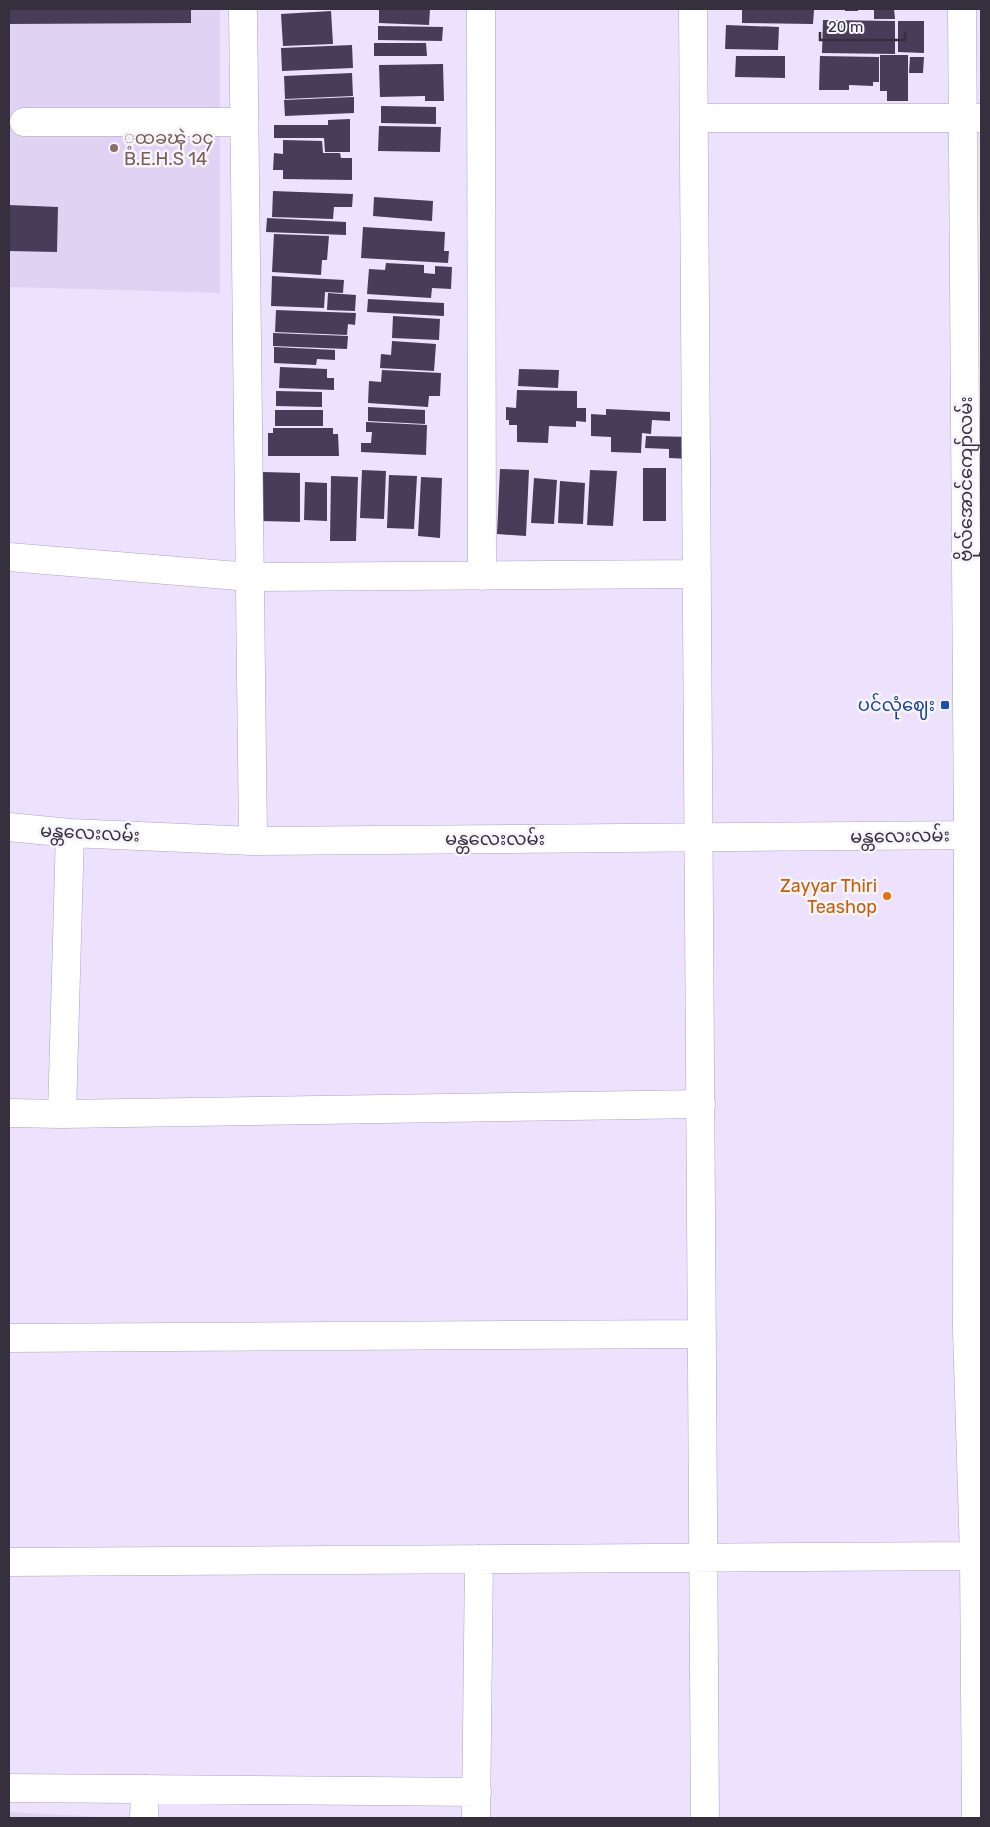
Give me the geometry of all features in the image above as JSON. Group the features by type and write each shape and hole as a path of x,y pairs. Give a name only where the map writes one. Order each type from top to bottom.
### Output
{"street":[{"path":"243,9 253,841"},
{"path":"480,9 482,576"},
{"path":"693,9 705,1818"},
{"name":"ဗိုလ်အောင်ကျော်လမ်း","path":"962,9 972,118 975,835 974,1556 979,1784 976,1818"},
{"path":"694,118 972,118"},
{"path":"24,122 244,122"},
{"path":"9,557 250,577 697,574"},
{"name":"မန္တလေးလမ်း","path":"9,827 70,833 253,841 975,835"},
{"path":"62,1114 70,833"},
{"path":"9,1113 62,1114 701,1104"},
{"path":"9,1338 702,1334"},
{"path":"9,1562 974,1556"},
{"path":"476,1818 479,1559"},
{"path":"9,1788 477,1792"},
{"path":"144,1818 145,1789"}],"shaded area":[{"name":"့ထခၾဲ ၁၄ B.E.H.S 14","path":"9,9 220,9 220,293 9,287"},
{"path":"9,1812 123,1818 9,1818"}],"building":[{"path":"9,9 191,9 191,23 9,24"},
{"path":"379,9 430,9 429,25 379,23"},
{"path":"742,9 814,10 813,24 742,23"},
{"path":"845,9 858,9 858,11 845,11"},
{"path":"874,9 894,9 895,19 874,19"},
{"path":"331,11 333,44 283,46 281,14"},
{"path":"823,20 895,21 895,54 822,53"},
{"path":"898,21 924,21 924,53 898,52"},
{"path":"726,25 779,27 778,50 725,49"},
{"path":"378,26 443,27 442,41 378,40"},
{"path":"374,43 426,43 427,56 374,56"},
{"path":"352,45 353,68 282,71 281,48"},
{"path":"880,55 908,55 908,101 887,101 887,91 880,91"},
{"path":"736,56 785,56 785,78 735,77"},
{"path":"820,56 879,57 879,82 873,82 873,86 849,85 849,90 819,90"},
{"path":"910,57 924,57 923,73 909,73"},
{"path":"443,64 444,101 425,101 425,96 380,97 379,65"},
{"path":"352,73 353,96 285,99 284,76"},
{"path":"354,97 354,113 285,116 284,100"},
{"path":"381,106 436,107 436,124 381,123"},
{"path":"350,119 350,152 325,152 324,138 274,138 274,125 328,125 328,120"},
{"path":"379,126 441,127 440,152 378,151"},
{"path":"283,140 322,141 323,153 340,153 341,158 352,158 352,180 283,179 283,170 273,170 274,153 283,154"},
{"path":"273,191 353,194 352,207 334,207 333,219 272,217"},
{"path":"374,197 433,201 432,221 373,216"},
{"path":"9,205 58,207 57,252 9,251"},
{"path":"267,218 346,222 346,235 266,232"},
{"path":"363,227 445,232 444,251 449,251 448,263 361,258"},
{"path":"274,234 329,236 327,260 322,260 321,275 272,272"},
{"path":"386,263 424,265 424,273 435,274 435,266 452,267 451,289 432,288 431,298 367,294 369,269 385,270"},
{"path":"272,276 344,280 343,293 325,292 324,308 271,306"},
{"path":"328,293 356,295 355,311 327,310"},
{"path":"368,299 444,303 444,316 367,312"},
{"path":"276,310 356,313 355,325 348,324 347,335 275,332"},
{"path":"393,316 440,319 439,340 392,338"},
{"path":"273,333 348,336 347,349 273,346"},
{"path":"392,341 436,344 434,371 380,368 381,354 391,355"},
{"path":"274,347 335,350 335,360 317,359 316,365 274,363"},
{"path":"280,367 327,369 327,378 334,378 334,390 279,388"},
{"path":"519,369 559,370 558,388 518,386"},
{"path":"382,370 441,373 440,396 429,396 428,407 368,403 369,381 381,382"},
{"path":"517,390 577,391 577,408 586,408 586,422 576,421 576,427 549,426 548,443 517,442 517,425 509,425 509,420 506,420 506,407 516,408"},
{"path":"276,391 322,392 322,407 276,406"},
{"path":"368,407 425,410 425,424 368,421"},
{"path":"606,409 670,412 670,421 652,420 651,434 642,433 641,453 611,452 611,437 591,436 591,414 606,415"},
{"path":"275,410 323,410 323,426 275,426"},
{"path":"366,422 427,425 426,455 361,452 361,443 371,443 372,432 366,432"},
{"path":"273,428 333,428 333,434 338,434 339,456 268,456 268,433 273,433"},
{"path":"646,436 692,437 691,459 669,458 669,449 645,448"},
{"path":"643,468 666,468 666,521 643,521"},
{"path":"500,469 529,470 526,536 497,534"},
{"path":"362,470 386,471 384,519 360,518"},
{"path":"590,470 617,471 613,526 587,525"},
{"path":"263,472 300,473 300,522 262,521"},
{"path":"389,475 417,476 414,529 387,528"},
{"path":"331,476 358,477 356,541 330,541"},
{"path":"421,477 442,478 440,538 418,536"},
{"path":"534,478 557,480 554,524 531,523"},
{"path":"560,481 585,483 583,524 558,523"},
{"path":"305,482 327,483 327,521 304,520"}],"place":[{"name":"့ထခၾဲ ၁၄ B.E.H.S 14","path":"114,148"},
{"name":"ပင်လုံဈေး","path":"945,705"},
{"name":"Zayyar Thiri Teashop","path":"887,896"}]}
